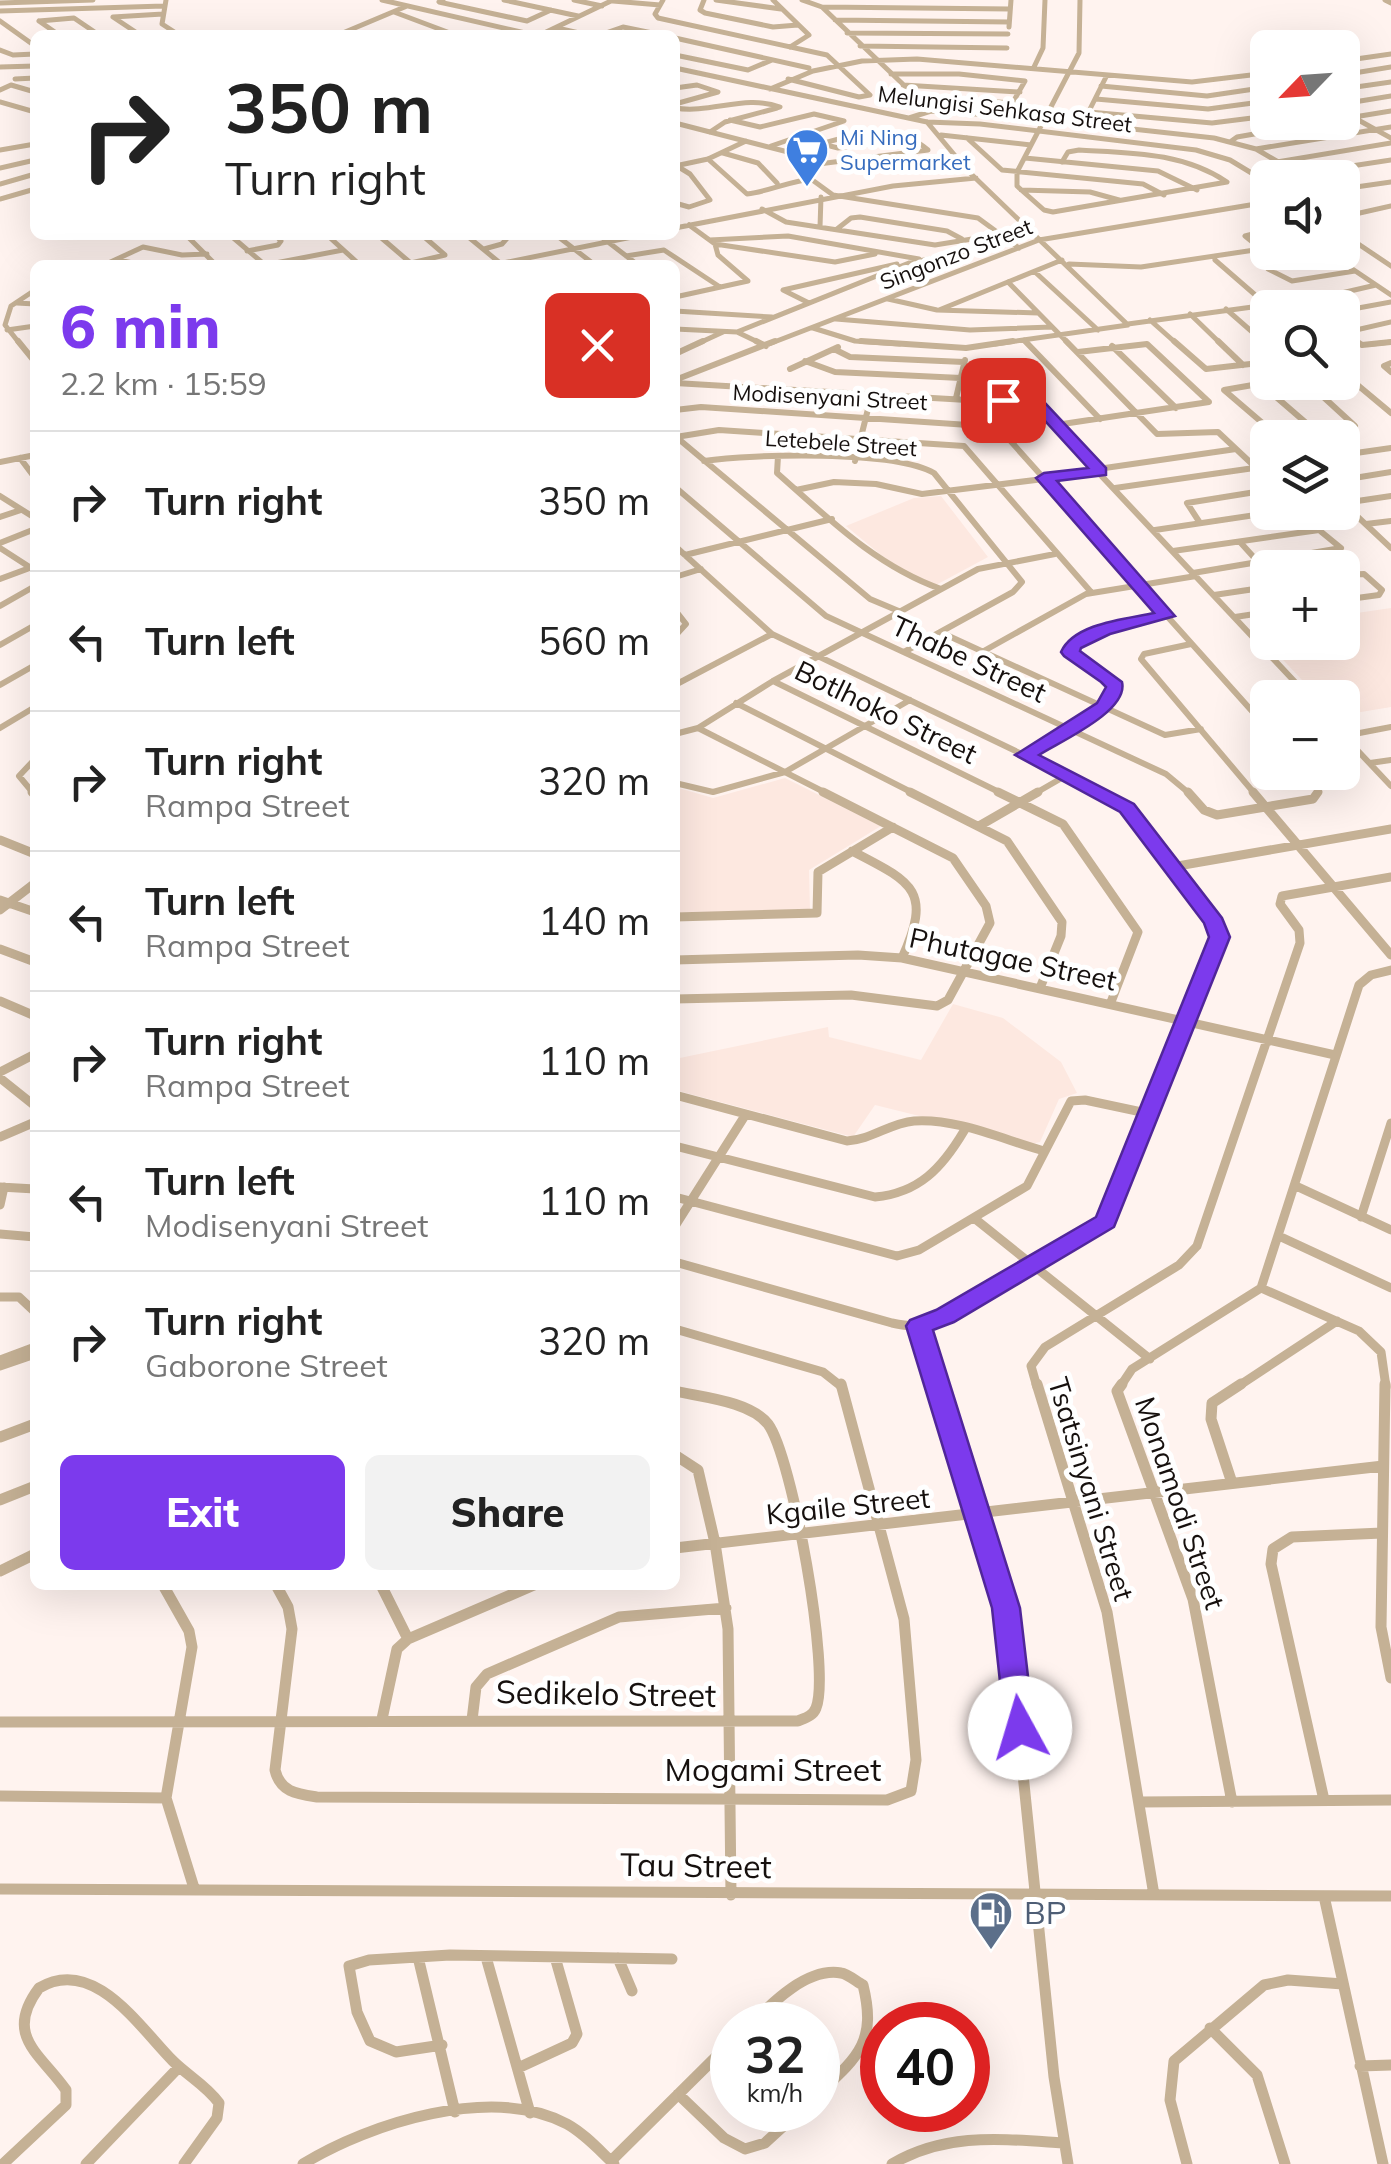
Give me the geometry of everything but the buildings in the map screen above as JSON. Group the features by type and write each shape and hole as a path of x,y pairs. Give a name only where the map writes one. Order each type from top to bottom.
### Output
{"street":[{"path":"76,9 77,0"},
{"path":"0,3 89,0"},
{"path":"382,0 514,30"},
{"path":"428,0 527,21"},
{"path":"504,0 581,16"},
{"path":"574,0 602,6"},
{"path":"551,30 613,0 662,2 655,15 658,18 827,56 870,95 859,97 788,79"},
{"path":"704,0 700,10 705,13 773,27 798,25"},
{"path":"716,0 782,10"},
{"path":"773,0 809,36 790,47"},
{"path":"773,0 785,0"},
{"path":"802,0 822,7 1010,9"},
{"path":"992,76 1007,48 1011,0"},
{"path":"1034,68 1043,48 1045,0"},
{"path":"1062,162 1068,152 1076,150 1168,158 1198,165 1227,182 1048,212 1015,184 1017,172 1080,48 1080,0"},
{"path":"0,12 165,3 162,24 171,30"},
{"path":"350,30 407,6"},
{"path":"822,7 930,111"},
{"path":"510,29 551,10"},
{"path":"394,12 437,30"},
{"path":"132,30 113,17 163,14"},
{"path":"53,30 39,19 74,18 92,30"},
{"path":"835,20 1009,22"},
{"path":"0,21 30,42"},
{"path":"557,28 566,30"},
{"path":"847,33 1008,34"},
{"path":"680,39 813,69"},
{"path":"860,46 1007,48"},
{"path":"0,50 12,55 30,54"},
{"path":"1360,58 1391,54"},
{"path":"680,56 748,70 772,60"},
{"path":"770,89 813,69 877,61 998,64 1196,82 1250,74"},
{"path":"13,82 18,66"},
{"path":"0,67 30,66"},
{"path":"1360,72 1391,67"},
{"name":"Melungisi Sehkasa Street","path":"680,69 927,122 991,125 1196,150 1230,160 1250,172"},
{"path":"891,74 1024,80 1003,116 930,111 908,119"},
{"path":"1107,74 1085,122 1230,142 1256,149 1274,160"},
{"path":"0,90 30,79"},
{"path":"13,82 30,90"},
{"path":"1360,86 1391,82"},
{"path":"680,87 693,85 718,91 680,104"},
{"path":"901,85 1020,92"},
{"path":"1101,86 1202,96 1250,89"},
{"path":"1360,103 1391,96"},
{"path":"915,98 1014,103"},
{"path":"680,107 702,112 755,99 780,107 730,120 710,132"},
{"path":"1096,99 1201,109 1250,103"},
{"path":"0,102 30,111"},
{"path":"1090,112 1212,123 1250,118"},
{"path":"1360,117 1391,112"},
{"path":"730,120 762,128 816,114 844,122 770,146"},
{"path":"1360,121 1391,135"},
{"path":"927,122 976,178 1128,324"},
{"path":"680,125 792,153 811,179 833,196 978,218 1016,245"},
{"path":"803,166 928,151 908,132 886,128 824,144"},
{"path":"1256,149 1379,129"},
{"path":"941,134 1032,145"},
{"path":"1230,142 1250,135"},
{"path":"1285,160 1391,135"},
{"path":"793,136 838,148 917,139"},
{"path":"967,138 996,167 1143,184 1164,194"},
{"path":"680,165 708,159 746,141"},
{"path":"0,150 30,145"},
{"path":"723,153 758,163 777,183"},
{"path":"1025,158 1162,171 1197,190"},
{"path":"708,159 746,194 766,192 777,183 811,179"},
{"path":"1360,165 1391,160"},
{"path":"0,168 30,161"},
{"path":"680,168 690,174 710,200 689,207 680,204"},
{"path":"0,184 30,175"},
{"path":"680,227 833,196 976,178"},
{"path":"1360,186 1391,182"},
{"path":"1021,190 1090,192 1122,201"},
{"path":"0,200 30,191"},
{"path":"820,227 821,198"},
{"path":"860,217 869,202"},
{"name":"Singonzo Street","path":"680,379 1016,245 1250,205"},
{"path":"1360,214 1391,206"},
{"path":"762,209 781,220 935,245 1003,234"},
{"path":"836,229 851,218 860,217 947,231 962,238"},
{"path":"689,225 712,242 835,262 882,252"},
{"path":"712,242 744,234 768,235 922,259"},
{"path":"191,240 211,260"},
{"path":"235,240 259,260"},
{"path":"247,251 278,245 280,240"},
{"path":"332,240 354,260"},
{"path":"384,240 407,260"},
{"path":"425,260 444,254 428,240"},
{"path":"472,240 494,260"},
{"path":"484,249 505,240"},
{"path":"562,240 588,260"},
{"path":"604,240 631,260"},
{"path":"518,260 621,240"},
{"path":"680,295 698,295 748,279 718,256 712,242"},
{"path":"933,256 935,245"},
{"path":"680,329 737,332 909,263 1016,245"},
{"path":"1360,245 1391,266"},
{"path":"118,260 145,247 182,255 206,254"},
{"path":"291,260 343,250"},
{"path":"626,256 666,251 679,260"},
{"path":"937,310 1063,262 1101,270 1193,258 1215,260 1250,251"},
{"path":"538,256 542,260"},
{"path":"1382,260 1391,256"},
{"path":"1215,260 1250,290"},
{"path":"680,261 720,288"},
{"path":"809,303 783,290 884,265 909,263"},
{"path":"1272,270 1292,281 1355,270 1391,298"},
{"path":"1035,272 1098,330"},
{"path":"1008,282 1160,436 1215,432 1250,463"},
{"path":"1356,290 1376,286"},
{"path":"7,330 10,308 30,293"},
{"path":"1360,306 1391,298"},
{"path":"888,299 937,310 1038,313"},
{"path":"14,303 30,304"},
{"path":"814,328 855,341 966,348 1250,308"},
{"path":"1226,310 1250,331"},
{"path":"680,311 775,317"},
{"path":"1190,314 1244,366"},
{"path":"836,319 970,330 1052,326"},
{"path":"1150,320 1200,366 1214,370 1250,365"},
{"path":"1391,322 1342,332 1362,345 1391,342"},
{"path":"7,330 30,327"},
{"path":"7,330 30,354"},
{"path":"680,352 723,332"},
{"path":"737,332 766,346"},
{"path":"1024,340 1100,419"},
{"path":"790,369 855,341"},
{"path":"1056,425 1209,402 1148,344 1078,352"},
{"path":"1112,346 1176,408"},
{"path":"956,398 966,348"},
{"path":"834,349 850,356 964,362"},
{"path":"706,384 724,360"},
{"path":"805,362 841,372 961,378"},
{"path":"1391,363 1384,366 1391,372"},
{"name":"Singonzo Street","path":"680,381 706,384"},
{"path":"706,384 1034,404 1293,680"},
{"path":"1250,386 1224,390 1259,420"},
{"path":"1360,387 1391,414"},
{"path":"854,460 872,393"},
{"path":"1284,400 1304,420"},
{"path":"1326,400 1349,420"},
{"name":"Modisenyani Street","path":"680,409 992,425 1003,431 1190,644 1250,705"},
{"path":"680,436 714,430 964,446 1091,592"},
{"path":"680,440 870,599 900,612"},
{"path":"1360,452 1391,448"},
{"path":"796,490 834,482 880,485 914,494 948,492 1236,449"},
{"name":"Letebele Street","path":"704,461 737,455 924,466 1007,562"},
{"path":"0,462 30,456"},
{"path":"778,456 774,470 796,490 902,576 941,589"},
{"path":"20,458 30,471"},
{"path":"1116,488 1250,469"},
{"path":"1360,477 1391,472"},
{"name":"Thabe Street","path":"680,491 826,616 1174,779 1208,812 1222,815 1268,807"},
{"path":"1200,523 1186,503 1250,493"},
{"path":"0,496 30,515"},
{"path":"1360,500 1391,496"},
{"path":"0,516 21,510"},
{"path":"1156,530 1250,516"},
{"path":"1360,518 1391,547"},
{"path":"685,555 832,519"},
{"path":"1366,524 1391,520"},
{"path":"1173,550 1316,530 1340,550"},
{"path":"0,546 30,531"},
{"path":"1240,542 1250,553"},
{"path":"0,546 30,565"},
{"path":"680,550 772,634 1127,808 1214,922 1220,937 1106,1222 945,1316 919,1326 892,1323 680,1263"},
{"path":"680,733 698,728 773,681 982,567 1055,554"},
{"path":"904,652 1020,585 1021,577 1007,562"},
{"path":"982,652 1091,592 1250,565"},
{"path":"0,580 30,568"},
{"path":"680,575 701,569"},
{"path":"1360,574 1382,592 1360,596"},
{"path":"0,606 30,589"},
{"path":"1214,594 1250,589"},
{"path":"1235,617 1250,615"},
{"path":"1024,755 1104,707 1115,686 1070,652 1070,648 1104,630 1166,616"},
{"path":"0,645 30,628"},
{"path":"940,632 1169,736 1201,730"},
{"path":"680,682 772,634"},
{"path":"1190,644 1141,657 1391,956"},
{"path":"0,685 30,668"},
{"name":"Botlhoko Street","path":"773,681 1063,824 1137,928 1137,942 1111,1002"},
{"path":"680,784 713,792 784,772 910,700"},
{"path":"736,703 1010,843 1060,917 1061,936 1040,988"},
{"path":"0,728 30,710"},
{"path":"680,1000 864,996 936,1006 948,1000 990,923 989,912 958,862 698,728"},
{"path":"1360,733 1391,728"},
{"path":"1360,753 1391,786"},
{"path":"1370,763 1391,760"},
{"path":"30,763 19,772 20,780 30,790"},
{"path":"979,826 1066,775"},
{"path":"1268,807 1320,794 1317,790"},
{"path":"680,917 814,914 820,907 818,872 893,827"},
{"path":"1172,868 1391,829"},
{"path":"0,840 30,852"},
{"path":"852,852 902,881 917,903 920,918 902,958"},
{"path":"1332,886 1391,876"},
{"name":"Tsatsinyani Street","path":"1154,1895 1107,1612 1030,1366 1045,1346 1179,1265 1193,1252 1300,943 1298,930 1280,900 1286,895 1332,886"},
{"path":"0,910 4,901 30,887"},
{"path":"4,901 30,910"},
{"path":"0,949 30,960"},
{"name":"Phutagae Street","path":"680,960 858,955 902,958 1335,1055"},
{"path":"1391,970 1371,975 1360,985 1262,1288 1359,1332 1381,1352 1388,1390 1381,1627 1391,1678"},
{"path":"0,1001 30,1014"},
{"path":"30,1057 0,1075 30,1102"},
{"path":"680,1096 848,1142 863,1141 912,1121 1044,1151"},
{"path":"680,1198 886,1256 919,1250 1027,1186 1071,1101 1085,1100 1151,1114"},
{"path":"680,1218 746,1114"},
{"path":"1362,1216 1391,1123"},
{"path":"0,1137 30,1124"},
{"path":"680,1147 884,1198 935,1174 947,1162 964,1131"},
{"path":"1296,1186 1391,1230"},
{"path":"0,1205 2,1187 30,1188"},
{"path":"974,1218 1150,1359"},
{"path":"0,1234 30,1237"},
{"path":"1280,1237 1391,1288"},
{"name":"Monamodi Street","path":"1232,1802 1196,1611 1117,1390 1124,1376 1262,1288"},
{"path":"0,1297 19,1297 30,1307"},
{"path":"1232,1483 1211,1418 1212,1403 1337,1321"},
{"path":"919,1326 1006,1608 1062,2143 1068,2164"},
{"name":"Mogami Street","path":"281,1722 275,1770 283,1788 316,1797 887,1800 911,1790 916,1760 908,1652 883,1525 841,1384 807,1366 680,1329"},
{"path":"0,1363 30,1353"},
{"name":"Sedikelo Street","path":"0,1722 798,1721 817,1707 818,1643 799,1534 777,1446 764,1420 680,1393"},
{"path":"0,1437 30,1426"},
{"path":"680,1457 698,1470 726,1608 731,1894"},
{"name":"Kgaile Street","path":"680,1547 1383,1466"},
{"path":"0,1500 30,1488"},
{"path":"1324,1800 1271,1564 1273,1549 1292,1537 1382,1534"},
{"path":"0,1571 30,1556"},
{"path":"167,1590 189,1632 192,1647 166,1798 194,1888"},
{"path":"279,1590 288,1608 292,1629 281,1722"},
{"path":"383,1590 408,1638"},
{"path":"382,1719 393,1661 397,1649 408,1638 522,1590"},
{"path":"472,1720 476,1688 487,1674 619,1617 726,1608"},
{"path":"0,1796 166,1798"},
{"path":"1140,1802 1391,1800"},
{"name":"Tau Street","path":"0,1888 1036,1897 1391,1896"},
{"path":"1324,1896 1383,2164"},
{"path":"418,1956 455,2112"},
{"path":"442,2045 415,2053 388,2054 373,2048 364,2036 349,1966 364,1959 418,1956 672,1959"},
{"path":"486,1957 530,2113"},
{"path":"518,2068 572,2043 577,2034 555,1957"},
{"path":"618,1958 632,1992"},
{"path":"774,2002 806,1980 842,1973 864,1985 870,2038 864,2050 840,2073"},
{"path":"3,2164 66,2106 66,2090 61,2081 25,2040 34,1993 62,1980 80,1980 100,1989 179,2067 210,2088 219,2103 217,2118 184,2164"},
{"path":"1187,2164 1175,2130 1170,2070 1182,2052 1254,1990 1275,1980 1343,1984"},
{"path":"1210,2028 1257,2074 1286,2164"},
{"path":"304,2164 337,2140 384,2124 455,2112 530,2113 571,2126 613,2163 710,2063"},
{"path":"1360,2066 1391,2065"},
{"path":"86,2164 179,2067"},
{"path":"678,2094 710,2125"},
{"path":"718,2132 745,2149 765,2143 777,2132"},
{"path":"892,2164 918,2148 962,2138 1062,2143"}],"shaded area":[{"path":"941,496 988,557 936,585 904,574 846,526 914,498"},
{"path":"1391,608 1391,707 1360,712 1360,680 1302,680 1283,660 1360,660 1360,613"},
{"path":"785,778 881,826 809,870 810,911 680,913 680,788 713,798"},
{"path":"953,1004 1003,1018 1061,1062 1077,1093 1059,1099 1040,1142 1032,1144 875,1105 853,1137 680,1091 680,1058 828,1027 829,1037 921,1060"}],"place":[{"name":"Mi Ning Supermarket","path":"807,188"},
{"name":"BP","path":"991,1951"}],"route":[{"path":"1003,400 1040,406 1100,472 1044,478 1166,616 1097,632 1073,645 1070,652 1101,672 1116,688 1104,707 1024,755 1127,808 1214,922 1220,937 1106,1222 945,1316 919,1326 1006,1608 1020,1728"}]}
